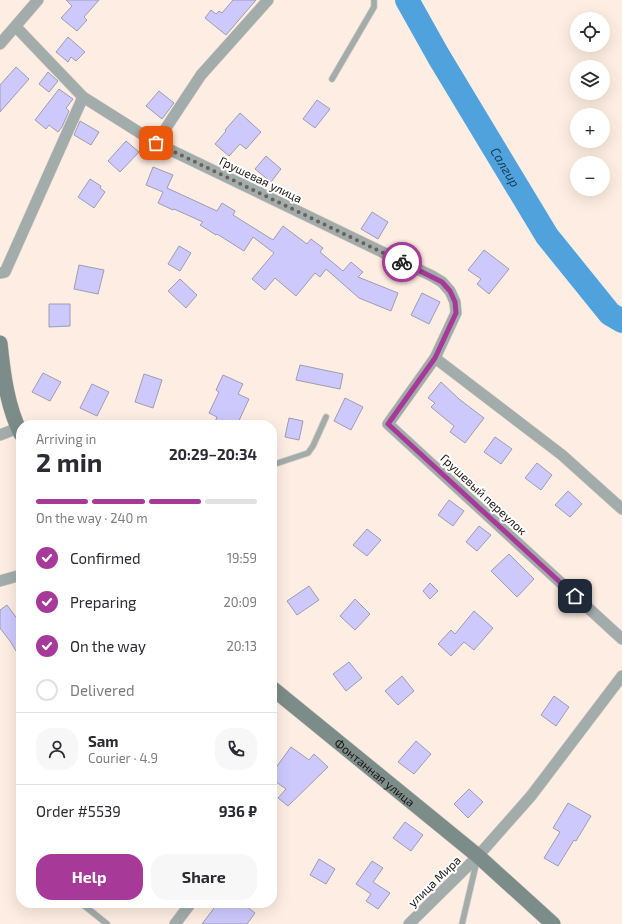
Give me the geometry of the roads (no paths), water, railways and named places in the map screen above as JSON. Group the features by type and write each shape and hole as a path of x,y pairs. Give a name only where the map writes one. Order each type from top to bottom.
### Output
{"main road":[{"path":"0,343 3,374 9,400 16,420"},
{"name":"Фонтанная улица","path":"277,692 478,856 553,924"}],"street":[{"path":"0,44 38,0"},
{"path":"156,143 202,75 268,0"},
{"name":"Грушевая улица","path":"16,27 83,97 156,143 442,282 450,291 455,302 456,313 435,358"},
{"path":"0,273 5,272 83,97"},
{"path":"435,358 562,455 622,509"},
{"name":"Грушевый переулок","path":"435,358 388,424 622,639"},
{"path":"0,435 16,432"},
{"path":"0,581 16,576"},
{"name":"улица Мира","path":"409,924 478,856 531,796 622,676"},
{"path":"174,924 187,908"}],"lane":[{"path":"332,80 374,7 374,0"},
{"path":"277,463 308,453 313,446 326,417"},
{"path":"462,924 478,856"},
{"path":"87,908 107,924"}],"waterway":[{"name":"Салгир","path":"407,0 439,57 547,236 610,314 622,321"}]}
